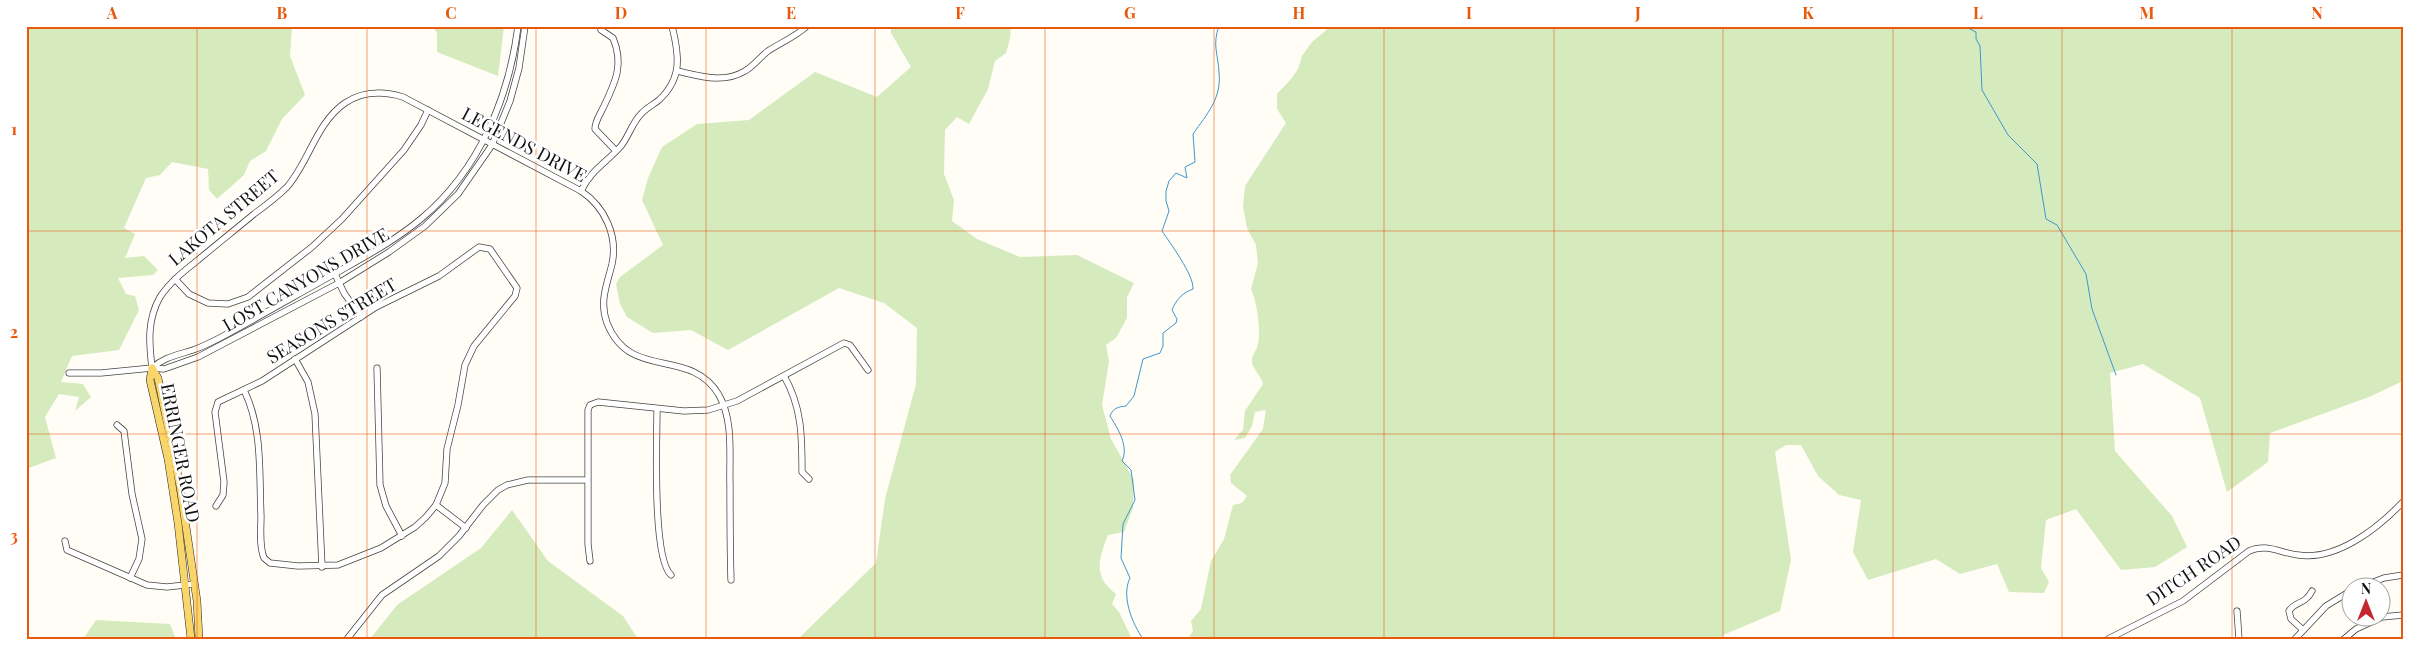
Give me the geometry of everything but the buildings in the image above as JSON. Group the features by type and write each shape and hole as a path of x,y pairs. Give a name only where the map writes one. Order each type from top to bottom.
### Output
{"main road":[{"name":"ERRINGER ROAD","path":"152,368 158,378 180,486 190,584 199,639"},
{"name":"ERRINGER ROAD","path":"190,584 191,639"}],"street":[{"name":"LOST CANYONS DRIVE","path":"152,368 160,360 195,350 217,340 384,246 423,217 456,181 472,160 494,122 506,89 518,26"},
{"name":"LOST CANYONS DRIVE","path":"70,373 101,373 152,368 164,369 198,357 339,283 425,226 458,194 492,145 510,101 519,68 525,26"},
{"path":"582,192 595,170 616,151 641,114 665,94 677,71 679,53 672,26"},
{"path":"677,71 711,78 736,76 745,71 766,53 795,37 807,26"},
{"path":"601,30 612,35 614,38 620,64 616,82 595,125 597,132 616,151"},
{"name":"LEGENDS DRIVE","path":"375,92 390,93 403,97 582,192 602,211 611,231 613,253 603,298 604,310 612,332 622,346 636,356 653,362 680,366 699,374 714,388 724,406"},
{"name":"LAKOTA STREET","path":"152,368 149,345 151,321 160,298 175,279 285,189 299,170 326,123 339,108 356,97 375,92"},
{"path":"175,279 189,294 208,303 228,304 248,297 312,247 342,219 404,150 421,125 428,110"},
{"name":"SEASONS STREET","path":"216,506 223,495 224,482 216,405 348,327 361,316 432,280 474,249 488,248 515,284 517,292 474,346 465,365 458,405 447,449 444,483 436,506"},
{"path":"335,274 361,316"},
{"path":"590,561 587,480 588,410 590,405 598,402 657,409 696,411 724,406 784,376 840,344 848,343 868,370"},
{"path":"295,359 308,382 315,414 322,567"},
{"path":"377,368 380,485 386,506 402,536"},
{"path":"784,376 791,388 800,413 802,472 809,479"},
{"path":"244,390 252,410 259,446 263,555 270,563 322,567 346,563 381,548 402,536 415,527 436,506 466,528"},
{"path":"724,406 729,427 731,580"},
{"path":"657,409 659,543 666,571 671,576"},
{"path":"117,425 124,431 132,494 142,539 139,559 130,578"},
{"path":"347,639 382,595 439,556 466,528 490,497 507,485 528,480 587,480"},
{"name":"DITCH ROAD","path":"2108,639 2182,601 2249,551 2258,547 2312,556 2328,552 2358,538 2403,502"},
{"path":"65,541 67,550 130,578 157,587 190,584"},
{"path":"2384,578 2403,575"},
{"path":"2302,629 2291,619 2289,611 2294,605 2307,600 2312,591"},
{"path":"2295,639 2302,629 2326,606 2342,596"},
{"path":"2237,611 2239,639"},
{"path":"2344,639 2359,628"}],"green space":[{"path":"26,26 292,26 290,56 305,95 282,119 266,151 250,161 244,175 217,199 209,190 208,169 172,162 160,175 146,178 124,228 135,234 125,258 144,256 158,270 153,275 118,278 126,294 135,296 139,310 119,350 72,356 61,382 83,384 91,397 75,411 79,397 59,394 45,417 56,458 26,469"},
{"path":"432,26 504,26 498,76 437,52 437,33"},
{"path":"891,26 1011,26 1006,53 995,61 988,89 969,124 957,117 945,130 944,174 954,200 952,221 977,239 1020,257 1077,255 1134,283 1127,297 1127,318 1116,338 1106,345 1109,361 1102,405 1111,439 1134,480 1133,508 1124,532 1108,535 1100,559 1103,581 1116,594 1112,604 1119,612 1132,639 798,639 876,563 885,499 916,384 917,328 884,303 839,288 728,350 691,330 653,333 627,317 620,304 616,284 620,277 663,245 642,200 648,178 662,147 697,124 749,120 815,72 877,97 911,67 891,33"},
{"path":"2403,26 2403,381 2369,397 2270,433 2268,462 2227,492 2200,398 2143,364 2110,373 2115,451 2172,516 2187,547 2155,567 2121,570 2076,509 2046,520 2041,568 2049,582 2044,593 2009,592 1997,564 1960,574 1936,559 1868,580 1853,552 1861,500 1839,495 1818,476 1801,445 1786,445 1775,452 1791,560 1780,611 1723,635 1723,639 1188,639 1193,631 1191,621 1201,609 1211,561 1224,539 1233,505 1242,503 1247,496 1231,483 1230,475 1263,429 1266,410 1255,412 1252,426 1245,438 1234,440 1243,430 1245,411 1263,384 1252,363 1252,358 1258,344 1259,324 1251,289 1258,263 1256,245 1247,228 1243,206 1245,186 1286,123 1277,109 1277,94 1298,69 1302,56 1312,42 1330,27"},
{"path":"512,510 548,561 623,616 638,639 370,639 397,605 481,548"},
{"path":"96,620 170,624 176,639 83,639"}],"waterway":[{"path":"1143,639 1129,609 1127,593 1130,578 1121,558 1123,524 1135,500 1131,470 1122,461 1124,455 1123,444 1110,416 1116,408 1126,406 1134,396 1143,359 1160,353 1163,346 1163,333 1176,323 1177,319 1172,310 1174,306 1183,295 1193,289 1186,268 1162,231 1169,211 1166,201 1169,181 1176,173 1187,178 1185,167 1195,162 1193,134 1216,98 1219,81 1216,44 1219,26"},
{"path":"1964,26 1976,32 1976,39 1980,46 1982,90 2008,135 2037,164 2046,219 2057,225 2086,274 2092,309 2116,375"}]}
